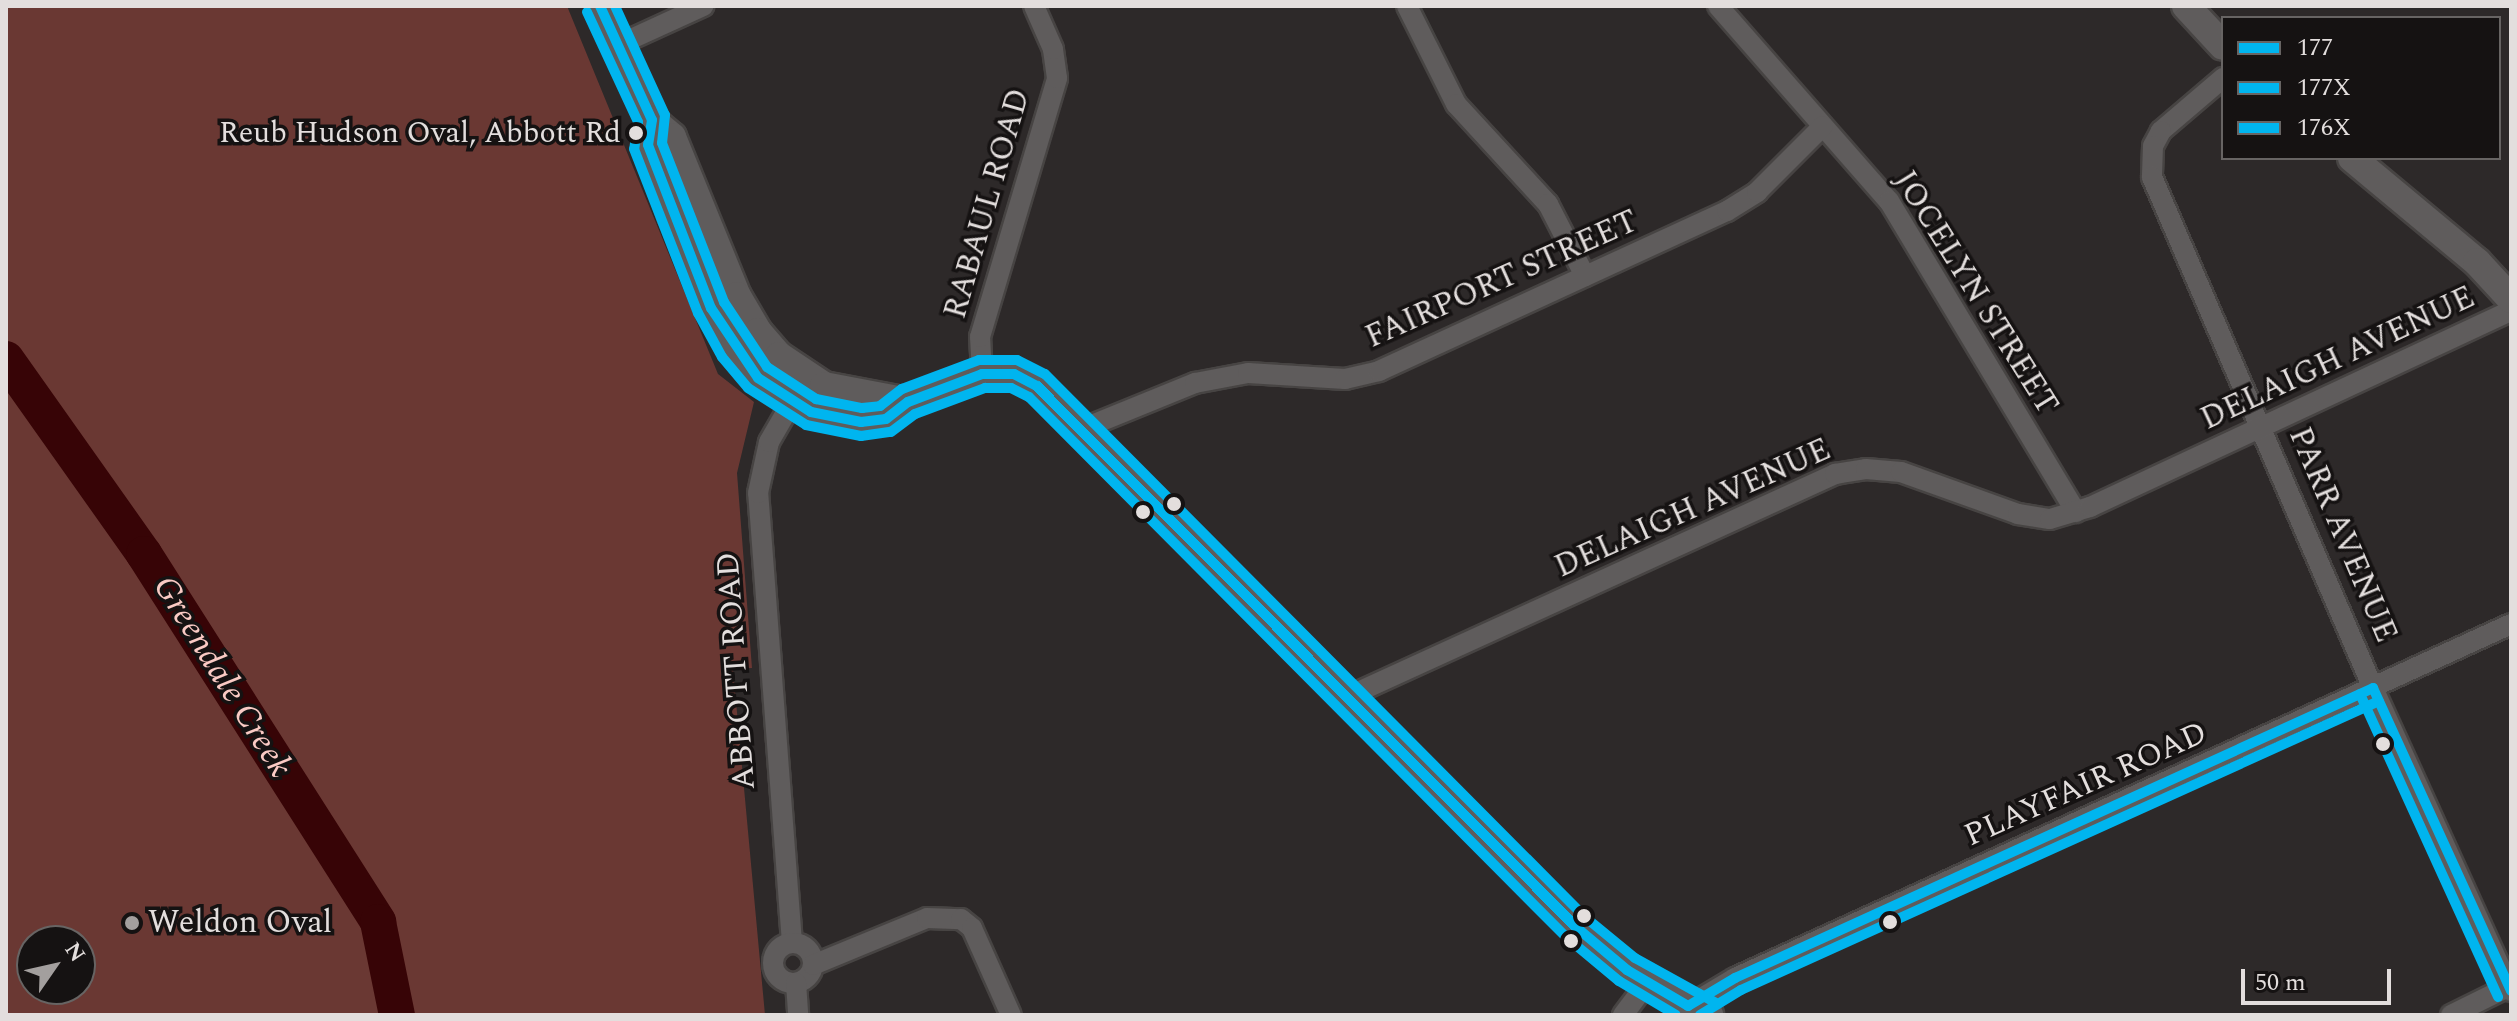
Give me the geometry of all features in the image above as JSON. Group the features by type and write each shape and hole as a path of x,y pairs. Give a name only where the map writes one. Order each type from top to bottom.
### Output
{"main road":[{"path":"600,6 652,120 672,137 737,296 758,332 779,356 824,386 908,402"},
{"path":"2186,6 2221,44"},
{"path":"652,120 648,145 711,308 734,349 758,378 811,412 861,422 886,419 908,402 982,374 1025,378 1082,429 1576,927 1647,983 1698,1010"},
{"path":"2354,160 2477,262 2511,299"}],"street":[{"path":"618,45 703,6"},
{"name":"RABAUL ROAD","path":"982,374 980,337 1057,78 1053,49 1034,6"},
{"path":"1407,6 1456,104 1548,204 1585,276"},
{"name":"JOCELYN STREET","path":"1718,6 1889,201 2076,512"},
{"name":"PARR AVENUE","path":"2221,80 2161,131 2153,146 2152,177 2264,427 2373,688 2509,989"},
{"name":"FAIRPORT STREET","path":"1082,429 1195,383 1248,373 1345,379 1379,371 1727,211 1757,192 1823,126"},
{"name":"DELAIGH AVENUE","path":"1347,697 1835,474 1901,472 2018,514 2050,519 2076,512 2511,311"},
{"name":"ABBOTT ROAD","path":"792,943 758,493 769,442 790,401 808,377"},
{"name":"PLAYFAIR ROAD","path":"1698,1010 1735,978 2511,624"},
{"path":"813,965 805,947 792,943 780,947 773,964 783,980 796,983 807,977 813,965 927,918 961,919 972,928 1011,1015"},
{"path":"796,983 798,1015"},
{"path":"1623,1015 1647,983"},
{"path":"2451,1015 2509,989"}],"shaded area":[{"path":"6,6 567,6 718,374 754,402 737,473 752,668 733,669 765,1015 6,1015"}],"waterway":[{"name":"Greendale Creek","path":"6,359 144,554 378,922 397,1015"}],"transit line":[{"name":"177","path":"600,6 652,120 648,145 711,308 758,378 811,412 861,422 886,419 908,402 982,374 1014,374 1037,386 1576,927 1627,970 1688,1006"},
{"name":"176X","path":"615,6 665,115 662,143 724,302 767,367 816,399 862,408 880,406 902,389 979,360 1017,360 1045,374 1585,917 1635,958 1716,1003"},
{"name":"177X","path":"587,12 638,122 634,149 698,313 722,357 748,388 806,425 861,436 891,432 915,414 985,388 1011,388 1029,397 1566,937 1619,981 1676,1015"},
{"name":"177","path":"2373,688 2511,991"},
{"name":"177","path":"1688,1006 1735,978 2373,688"},
{"name":"177X","path":"2360,694 2498,997"},
{"name":"177X","path":"1700,1015 1741,990 2379,701"}],"place":[{"name":"Reub Hudson Oval, Abbott Rd","path":"636,133"},
{"name":"Weldon Oval","path":"132,923"}]}
